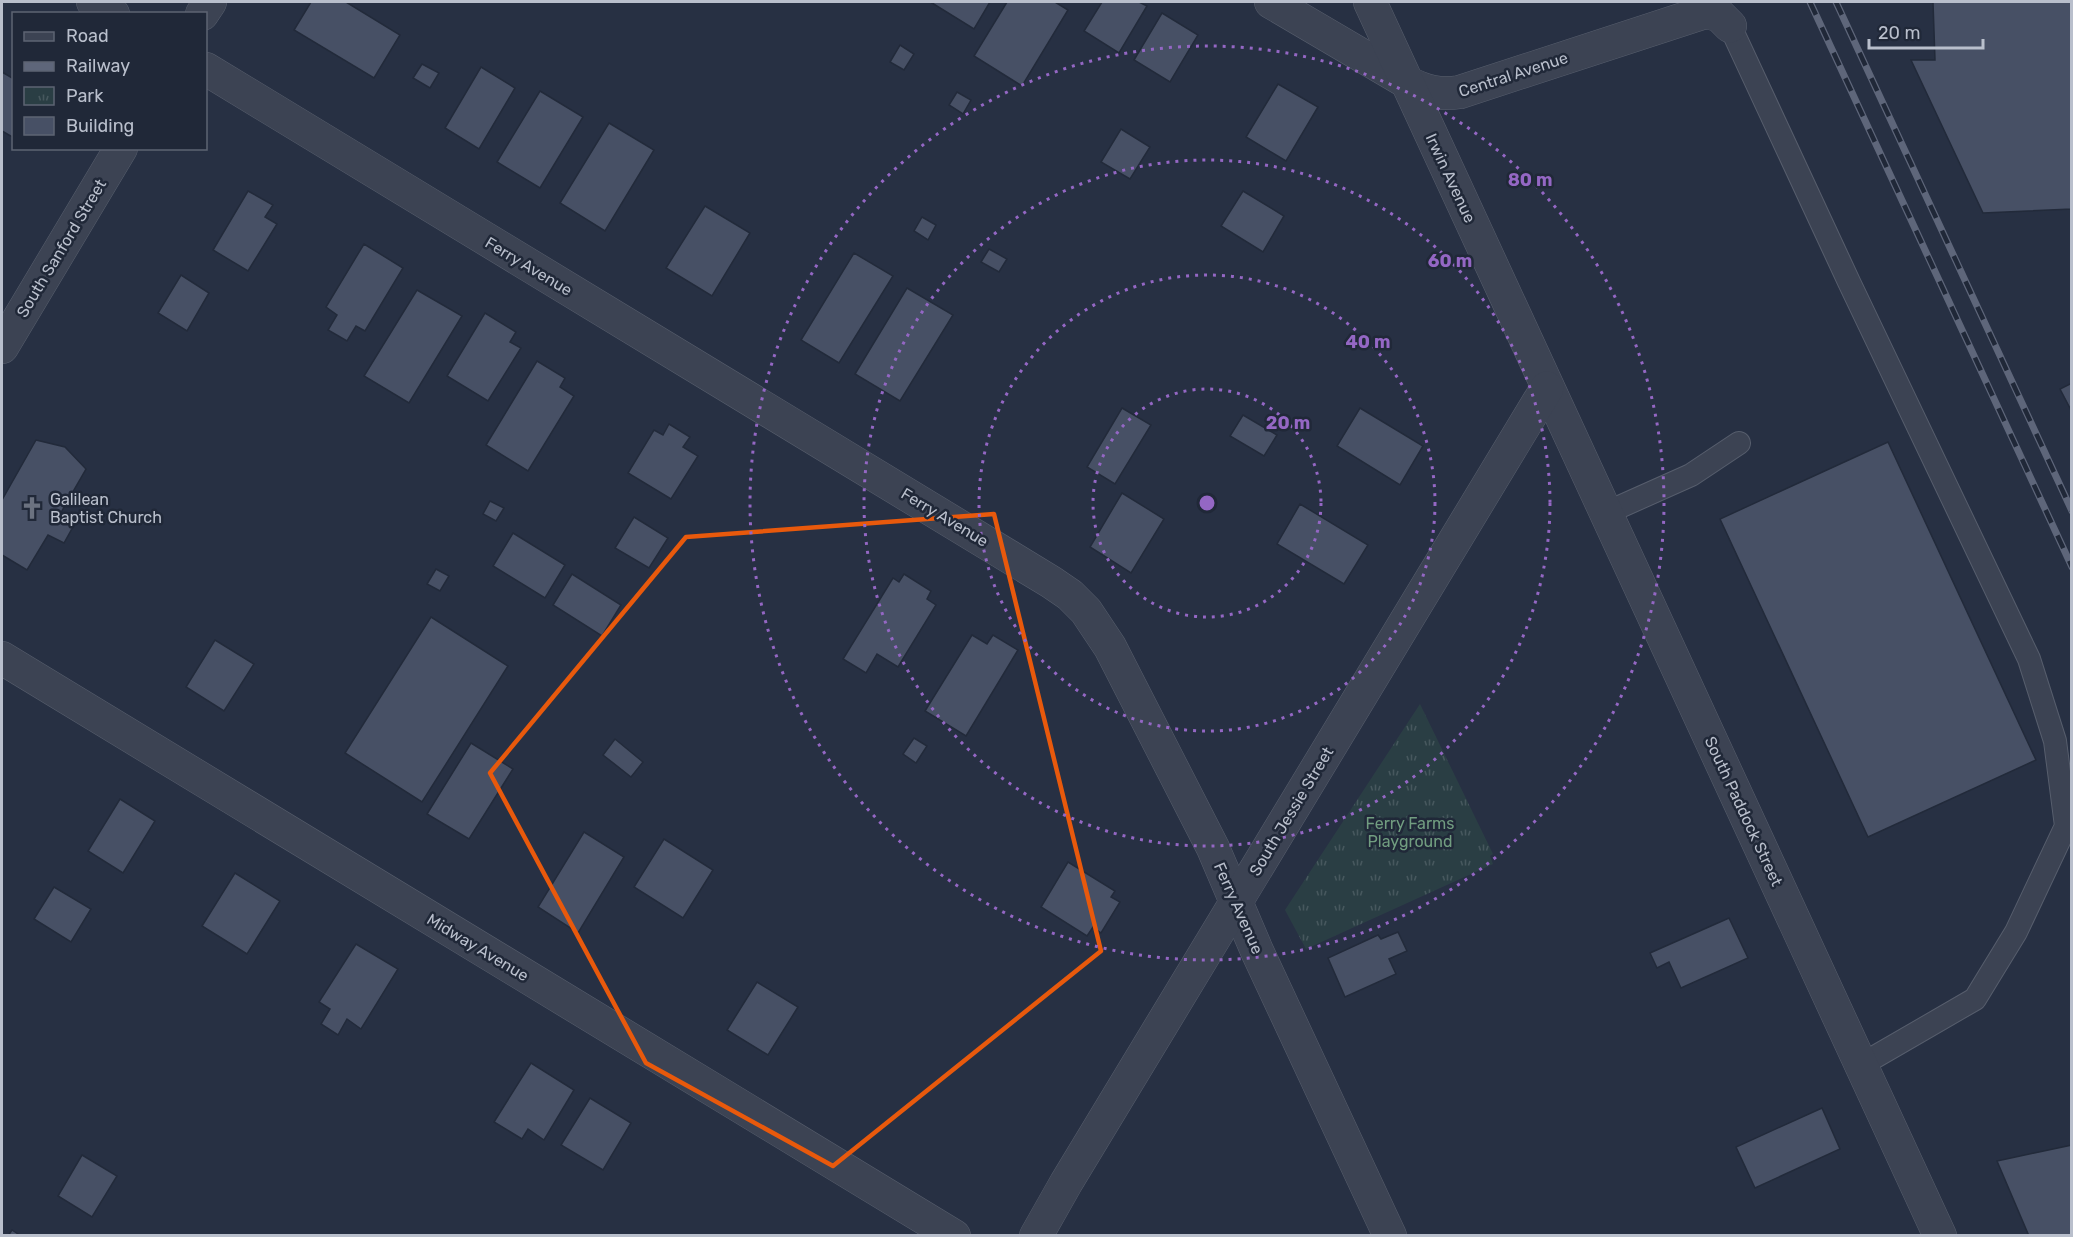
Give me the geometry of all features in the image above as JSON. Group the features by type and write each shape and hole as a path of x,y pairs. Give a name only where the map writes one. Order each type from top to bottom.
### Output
{"street":[{"path":"93,2 110,12"},
{"name":"Central Avenue","path":"1271,2 1423,91 1449,94 1705,12 1719,15 1730,26"},
{"name":"Irwin Avenue","path":"1370,2 1547,388"},
{"name":"Ferry Avenue","path":"207,70 1070,595 1086,611 1110,646 1213,848 1257,951 1390,1236"},
{"name":"South Sanford Street","path":"2,346 120,150"},
{"name":"South Paddock Street","path":"1547,388 1940,1236"},
{"name":"South Jessie Street","path":"1036,1236 1547,388"},
{"name":"Midway Avenue","path":"2,658 954,1236"}],"lane":[{"path":"1730,26 2029,659 2055,741 2066,826 2016,932 1975,999 1861,1065"},
{"path":"1606,513 1690,475 1739,443"}],"highlighted area":[{"path":"994,514 1101,951 833,1166 646,1063 490,773 686,537"}],"green space":[{"name":"Ferry Farms Playground","path":"1420,704 1493,854 1490,856 1493,864 1306,949 1285,910"}],"building":[{"path":"311,2 346,2 400,35 374,78 294,30"},
{"path":"933,2 990,2 974,29"},
{"path":"1007,2 1055,2 1068,10 1022,86 974,56"},
{"path":"1102,2 1139,2 1147,6 1119,53 1084,31"},
{"path":"1933,2 2072,2 2072,209 1983,213 1911,60 1935,60"},
{"path":"1162,13 1198,35 1170,82 1134,60"},
{"path":"900,45 914,54 904,70 890,62"},
{"path":"422,64 439,73 430,88 413,78"},
{"path":"481,67 515,88 479,149 445,128"},
{"path":"2,72 12,78 12,137 2,131"},
{"path":"1278,84 1318,107 1286,161 1246,137"},
{"path":"540,91 583,117 540,188 497,162"},
{"path":"957,92 971,100 963,114 949,105"},
{"path":"609,123 654,150 605,231 560,203"},
{"path":"1121,129 1150,147 1130,179 1101,162"},
{"path":"248,191 273,205 265,217 277,224 248,271 213,250"},
{"path":"1243,191 1284,216 1263,252 1221,226"},
{"path":"705,206 750,233 712,296 666,268"},
{"path":"922,217 936,225 928,240 914,231"},
{"path":"364,244 403,268 365,331 356,326 347,341 328,330 337,315 326,307"},
{"path":"989,249 1007,259 999,272 981,262"},
{"path":"854,253 893,276 839,363 801,340"},
{"path":"181,275 209,293 187,331 158,313"},
{"path":"907,288 953,315 900,401 855,374"},
{"path":"417,290 462,316 409,403 364,376"},
{"path":"485,313 516,332 510,342 521,348 488,401 447,376"},
{"path":"537,361 565,378 560,387 574,396 528,471 486,445"},
{"path":"2072,383 2072,412 2060,389"},
{"path":"1122,408 1151,425 1115,484 1087,467"},
{"path":"1360,408 1423,446 1400,485 1337,446"},
{"path":"1243,415 1277,435 1264,456 1230,436"},
{"path":"669,424 690,437 683,447 698,456 671,499 628,473 654,430 663,435"},
{"name":"Galilean Baptist Church","path":"36,440 65,447 86,469 59,516 74,525 64,543 48,535 27,570 2,555 2,500"},
{"path":"1888,442 2036,760 1868,837 1720,519"},
{"path":"1122,493 1164,519 1131,573 1090,547"},
{"path":"490,501 504,508 496,521 483,514"},
{"path":"1300,504 1368,545 1344,584 1277,544"},
{"path":"634,517 668,538 649,568 615,548"},
{"path":"513,533 565,565 545,598 493,566"},
{"path":"436,569 449,576 440,591 427,584"},
{"path":"572,574 621,605 602,636 553,605"},
{"path":"904,574 931,591 927,599 936,605 898,667 877,654 866,673 843,659 893,578 899,582"},
{"path":"431,617 508,666 422,802 345,753"},
{"path":"972,635 987,644 993,635 1018,650 966,736 925,711"},
{"path":"215,640 254,664 224,711 186,687"},
{"path":"914,738 927,746 916,763 903,754"},
{"path":"615,739 643,762 631,777 603,755"},
{"path":"471,743 513,769 469,839 427,814"},
{"path":"120,799 155,821 123,873 88,851"},
{"path":"584,832 624,857 578,933 538,907"},
{"path":"664,839 713,870 683,918 634,887"},
{"path":"1068,862 1115,891 1111,897 1120,902 1101,933 1093,927 1087,936 1041,907"},
{"path":"235,873 280,901 247,954 202,926"},
{"path":"54,887 91,909 71,942 34,919"},
{"path":"1729,918 1748,958 1681,988 1669,962 1657,968 1650,953"},
{"path":"1398,932 1407,951 1389,959 1396,974 1345,997 1328,958 1378,935 1381,939"},
{"path":"356,944 398,969 361,1029 347,1019 338,1035 321,1024 330,1009 319,1002"},
{"path":"757,982 798,1007 768,1055 727,1030"},
{"path":"531,1063 574,1090 544,1140 528,1129 522,1139 494,1122"},
{"path":"590,1098 631,1123 603,1170 561,1145"},
{"path":"1822,1108 1840,1149 1755,1188 1736,1147"},
{"path":"2072,1145 2072,1236 2029,1236 1997,1161"},
{"path":"82,1155 117,1176 92,1217 58,1196"},
{"path":"12,1230 21,1236 8,1236"}],"railway":[{"path":"1810,2 2072,567"},
{"path":"1836,2 2072,511"}],"place":[{"name":"Galilean Baptist Church","path":"32,508"}]}
